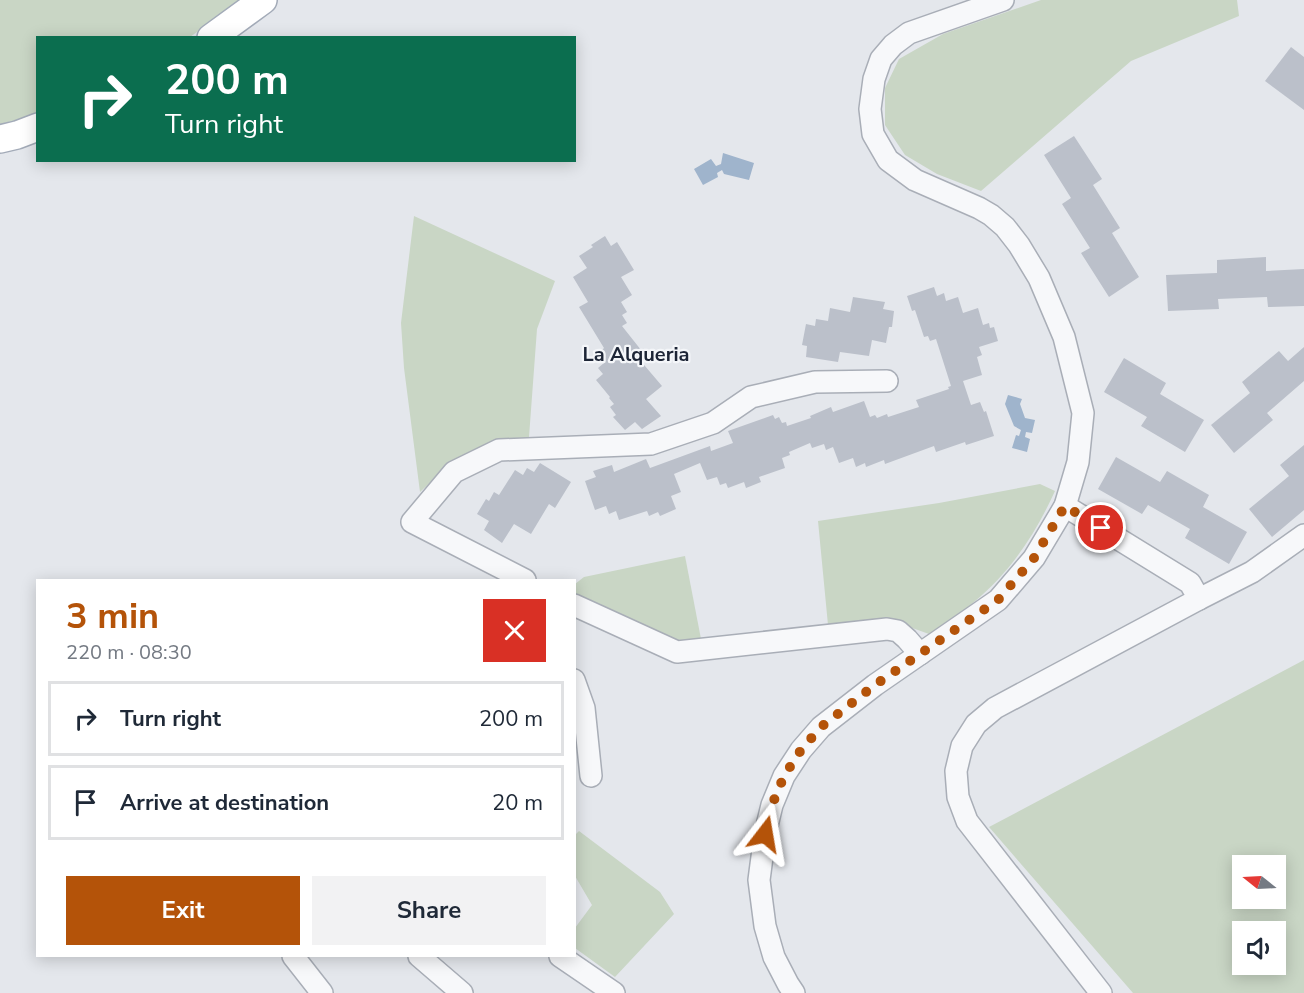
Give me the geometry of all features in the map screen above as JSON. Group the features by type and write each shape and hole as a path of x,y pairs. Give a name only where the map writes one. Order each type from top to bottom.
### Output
{"main road":[{"path":"214,36 263,0"},
{"path":"0,139 36,129"}],"street":[{"path":"794,993 774,957 765,926 759,880 765,834 772,805 784,776 801,750 821,727 875,685 998,600 1034,558 1065,506 1078,462 1083,413 1064,337 1039,278 1019,245 1005,227 979,208 915,180 888,160 873,134 870,109 874,79 881,59 893,45 909,33 1003,0"},
{"path":"523,579 412,522 454,472 499,450 651,444 713,423 751,397 815,382 887,381"},
{"path":"1065,506 1190,583 1199,599"},
{"path":"1101,993 968,821 958,797 956,771 962,746 976,724 995,708 1252,572 1304,535"},
{"path":"576,606 677,652 887,629 898,631 920,654"},
{"path":"576,686 584,708 591,776"},
{"path":"294,957 322,993"},
{"path":"420,957 462,993"},
{"path":"561,957 614,993"}],"green space":[{"path":"0,0 242,0 191,36 36,36 36,115 0,124"},
{"path":"1041,0 1237,0 1239,16 1131,61 981,191 937,174 905,155 885,125 885,88 899,59 943,34"},
{"path":"414,216 555,281 537,329 529,437 484,445 451,463 420,492 404,368 401,323"},
{"path":"1040,484 1055,491 1021,551 987,591 929,634 890,620 828,625 818,521 939,503"},
{"path":"685,556 701,639 684,643 672,641 576,594 576,583 584,577"},
{"path":"1304,660 1304,993 1133,993 989,827"},
{"path":"579,831 660,892 674,914 615,977 576,949 576,927 592,905 576,878 576,834"}],"water":[{"path":"723,153 754,163 749,180 724,174 722,170 717,173 718,177 703,185 694,169 711,159 716,166 721,164"},
{"path":"1008,395 1022,399 1020,404 1025,418 1035,420 1032,433 1026,432 1025,437 1030,439 1027,452 1012,448 1016,435 1019,436 1021,430 1014,426 1005,404"}],"building":[{"path":"1291,47 1304,57 1304,110 1265,81"},
{"path":"1074,136 1102,179 1093,185 1120,228 1112,233 1139,277 1109,297 1081,253 1090,248 1062,204 1071,198 1044,155"},
{"path":"605,236 611,246 617,242 634,270 621,277 632,295 621,302 627,312 622,315 627,323 622,326 645,355 639,359 662,386 646,399 661,416 642,429 635,422 625,430 613,417 616,415 610,407 614,404 596,380 603,374 598,368 604,363 597,355 604,348 579,307 588,302 573,277 587,268 579,256"},
{"path":"1266,257 1266,271 1304,269 1304,306 1268,307 1267,297 1218,299 1219,309 1168,311 1166,275 1217,273 1217,260"},
{"path":"934,287 937,296 944,293 946,301 958,297 963,313 978,308 983,325 989,323 990,328 994,327 998,341 979,347 982,355 977,357 982,375 963,381 971,405 980,402 984,412 986,411 994,436 966,445 965,442 936,452 934,446 885,464 884,460 866,467 865,463 856,467 853,458 839,463 833,447 826,450 824,444 812,448 810,443 789,452 790,455 782,458 785,468 759,477 761,482 746,488 744,482 728,488 726,483 720,485 717,477 707,480 700,463 674,474 681,492 671,496 676,509 660,516 658,512 649,516 647,511 619,520 616,511 609,514 606,506 595,510 585,481 596,477 593,471 612,465 614,472 646,459 650,468 710,446 711,451 733,443 728,431 773,415 775,419 779,417 782,423 786,422 787,426 811,418 810,416 831,407 833,412 864,401 870,417 875,415 877,418 887,414 888,417 919,407 916,400 949,389 948,387 951,386 936,339 930,341 928,336 924,337 915,310 912,311 907,296"},
{"path":"853,297 885,302 883,309 894,311 892,327 889,327 886,343 872,340 869,356 840,352 838,362 806,357 807,346 802,345 806,324 815,326 816,319 828,321 830,308 850,312"},
{"path":"1304,347 1304,381 1267,413 1273,420 1234,453 1211,425 1250,393 1242,382 1279,351 1288,361"},
{"path":"1124,358 1166,383 1160,394 1204,420 1185,452 1141,426 1147,417 1104,392"},
{"path":"1304,445 1304,510 1272,537 1249,509 1289,476 1280,465"},
{"path":"1116,457 1160,482 1167,471 1209,495 1203,507 1247,532 1229,564 1185,538 1190,529 1148,505 1142,514 1098,489"},
{"path":"540,463 571,482 555,508 549,504 531,534 514,524 502,543 484,530 489,521 477,514 486,499 489,501 494,492 499,495 515,470 523,475 527,468 534,472"}],"district":[{"name":"La Alqueria","path":"636,354"}],"route":[{"path":"765,834 772,805 784,776 801,750 821,727 875,685 998,600 1034,558 1065,506 1101,528"}]}
